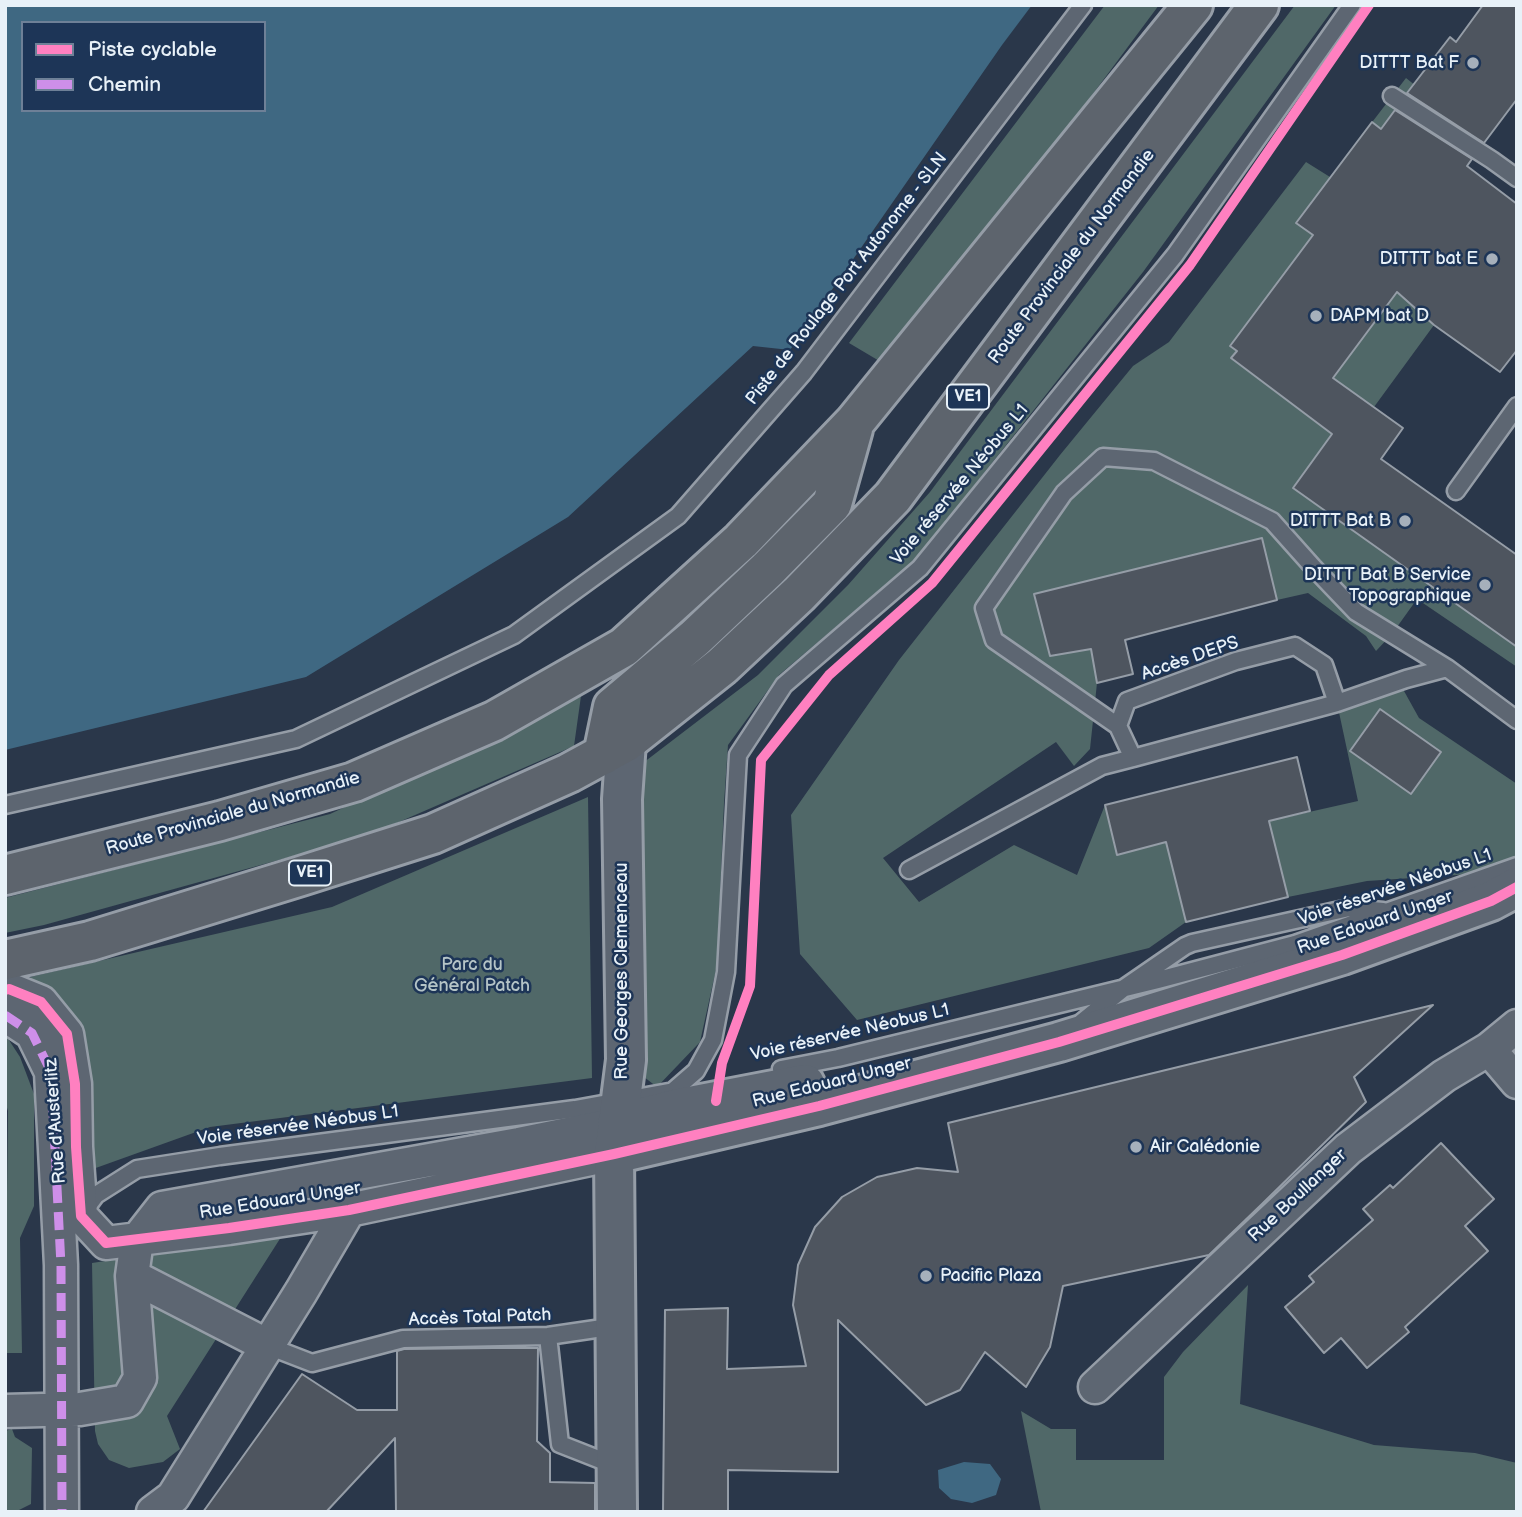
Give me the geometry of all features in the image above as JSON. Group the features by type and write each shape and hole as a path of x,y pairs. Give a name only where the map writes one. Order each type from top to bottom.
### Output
{"main road":[{"name":"Route Provinciale du Normandie","path":"5,875 220,821 355,782 494,721 624,647 741,541 854,423 1192,5"},
{"name":"Route Provinciale du Normandie","path":"5,960 90,941 433,834 614,749 722,666 799,594 893,497 1259,5"},
{"path":"614,749 613,707 695,638 832,504 854,423"}],"street":[{"name":"Rue Georges Clemenceau","path":"614,749 622,799 626,1060 616,1120 617,1512"},
{"name":"Rue Edouard Unger","path":"138,1240 162,1208 519,1144 616,1120 819,1106 1059,1042 1342,955 1491,901 1517,887"},
{"name":"Rue d'Austerlitz","path":"5,990 9,989 41,1002 67,1034 75,1084 80,1216"},
{"name":"Rue d'Austerlitz","path":"5,1015 32,1033 51,1072 61,1265 62,1512"},
{"name":"Rue Boullanger","path":"1095,1387 1348,1149 1444,1076 1489,1049 1517,1026"},
{"path":"1489,1049 1517,1082"},
{"name":"Rue Edouard Unger","path":"138,1240 349,1210 616,1120"},
{"path":"163,1507 268,1346 349,1210"},
{"path":"5,1411 80,1409 127,1401 140,1378 132,1276 138,1240 106,1243 80,1216"},
{"path":"132,1276 268,1346"}],"lane":[{"name":"Piste de Roulage Port Autonome - SLN","path":"5,805 296,739 514,635 678,516 804,372 1083,5"},
{"name":"Voie réservée Néobus L1","path":"61,1265 80,1216 96,1195 137,1169 575,1109 616,1120 673,1091 696,1071 713,1040 726,972 738,755 784,685 920,568 1175,255 1352,5"},
{"path":"1392,96 1517,178"},
{"path":"1456,491 1517,406"},
{"path":"1133,758 1118,726 994,640 984,608 1064,493 1103,457 1154,461 1272,521 1356,612 1447,668 1517,720"},
{"name":"Accès DEPS","path":"1118,726 1127,701 1236,661 1295,646 1324,665 1337,703"},
{"path":"909,870 1101,766 1337,703 1447,668"},
{"name":"Voie réservée Néobus L1","path":"772,1071 838,1058 1295,944 1517,866"},
{"path":"1059,1042 1124,988 1192,943 1349,908 1449,917"},
{"name":"Voie réservée Néobus L1","path":"673,1091 733,1079"},
{"name":"Accès Total Patch","path":"268,1346 312,1363 403,1339 548,1336 615,1326"},
{"path":"548,1336 560,1444 616,1466"}],"green space":[{"path":"1105,5 1159,5 1040,165 881,362 849,343"},
{"path":"1295,5 1336,5 1143,272 916,559 779,675 728,745 717,965 700,1042 657,1087 635,1070 639,766 758,675 848,585 930,492"},
{"path":"1406,78 1485,141 1468,166 1413,127 1434,325 1374,407 1358,397 1293,488 1517,647 1517,667 1417,599 1376,651 1366,636 1308,593 1277,600 1262,538 1035,594 1050,656 1091,649 1097,683 1090,749 1074,766 1056,742 883,858 919,902 1014,845 1077,875 1105,805 1117,855 1166,842 1186,922 1149,948 857,1020 800,954 791,815 899,660 1133,366 1169,342 1306,162 1330,177"},
{"path":"1399,682 1419,718 1517,784 1517,857 1487,873 1367,881 1288,897 1269,821 1358,801 1337,703"},
{"path":"581,696 574,746 369,835 44,925 5,933 5,898 330,814"},
{"name":"Parc du Général Patch","path":"588,797 592,1078 210,1127 93,1169 91,1075 78,1022 30,977 332,907"},
{"path":"5,1034 20,1057 34,1094 34,1206 20,1238 22,1353 5,1353 8,1111 5,1101"},
{"path":"283,1234 167,1416 180,1449 163,1462 129,1468 109,1460 98,1444 95,1431 92,1263"},
{"path":"1248,1285 1240,1404 1374,1445 1475,1453 1517,1463 1517,1512 1041,1512 1021,1411 1051,1429 1076,1429 1076,1460 1164,1460 1164,1377 1183,1352"},
{"path":"12,1429 15,1437 32,1448 31,1504 15,1512 5,1512 5,1431"}],"water":[{"path":"5,5 1032,5 790,350 753,346 568,517 306,677 5,750"},
{"path":"964,1462 990,1464 1001,1479 996,1495 972,1503 951,1499 939,1488 938,1470"}],"building":[{"name":"DITTT Bat F","path":"1483,5 1517,5 1517,99 1484,143 1407,93 1450,37 1456,42"},
{"path":"1395,110 1472,159 1467,166 1517,204 1517,350 1500,372 1434,325 1397,292 1333,378 1403,428 1381,459 1517,555 1517,647 1293,488 1332,434 1231,358 1237,351 1230,346 1313,235 1296,223 1372,122 1381,129"},
{"path":"1262,538 1277,600 1125,640 1133,674 1097,683 1091,649 1050,656 1034,594"},
{"path":"1380,709 1441,752 1411,794 1350,751"},
{"path":"1297,757 1310,811 1269,821 1288,897 1186,922 1166,842 1117,855 1105,805"},
{"path":"1433,1005 1354,1077 1366,1102 1209,1255 1063,1286 1050,1347 1026,1387 985,1352 960,1390 926,1405 838,1320 838,1472 728,1470 728,1512 663,1512 665,1310 728,1308 727,1369 806,1366 793,1305 798,1265 815,1227 842,1197 877,1177 917,1168 958,1172 948,1123"},
{"path":"1441,1143 1494,1199 1465,1226 1488,1251 1405,1327 1409,1332 1367,1368 1341,1338 1324,1353 1285,1307 1314,1282 1309,1276 1373,1220 1363,1209 1390,1185 1393,1188"},
{"path":"538,1348 537,1441 550,1453 550,1482 595,1483 595,1512 396,1512 395,1438 326,1512 203,1512 302,1374 357,1410 397,1410 397,1351"}],"marked path":[{"path":"5,1015 32,1033 51,1072 61,1265 62,1512"}],"cycle path":[{"path":"716,1101 722,1063 750,986 761,760 829,675 932,583 1190,265 1369,5"},
{"path":"5,990 9,989 41,1002 67,1034 75,1084 81,1216 106,1243 349,1210 614,1154 819,1106 1059,1042 1342,955 1491,901 1517,887"}],"place":[{"name":"DITTT Bat F","path":"1473,63"},
{"name":"DITTT bat E","path":"1492,259"},
{"name":"DAPM bat D","path":"1316,316"},
{"name":"DITTT Bat B","path":"1405,521"},
{"name":"DITTT Bat B Service Topographique","path":"1485,585"},
{"name":"Air Calédonie","path":"1136,1147"},
{"name":"Pacific Plaza","path":"926,1276"}]}
